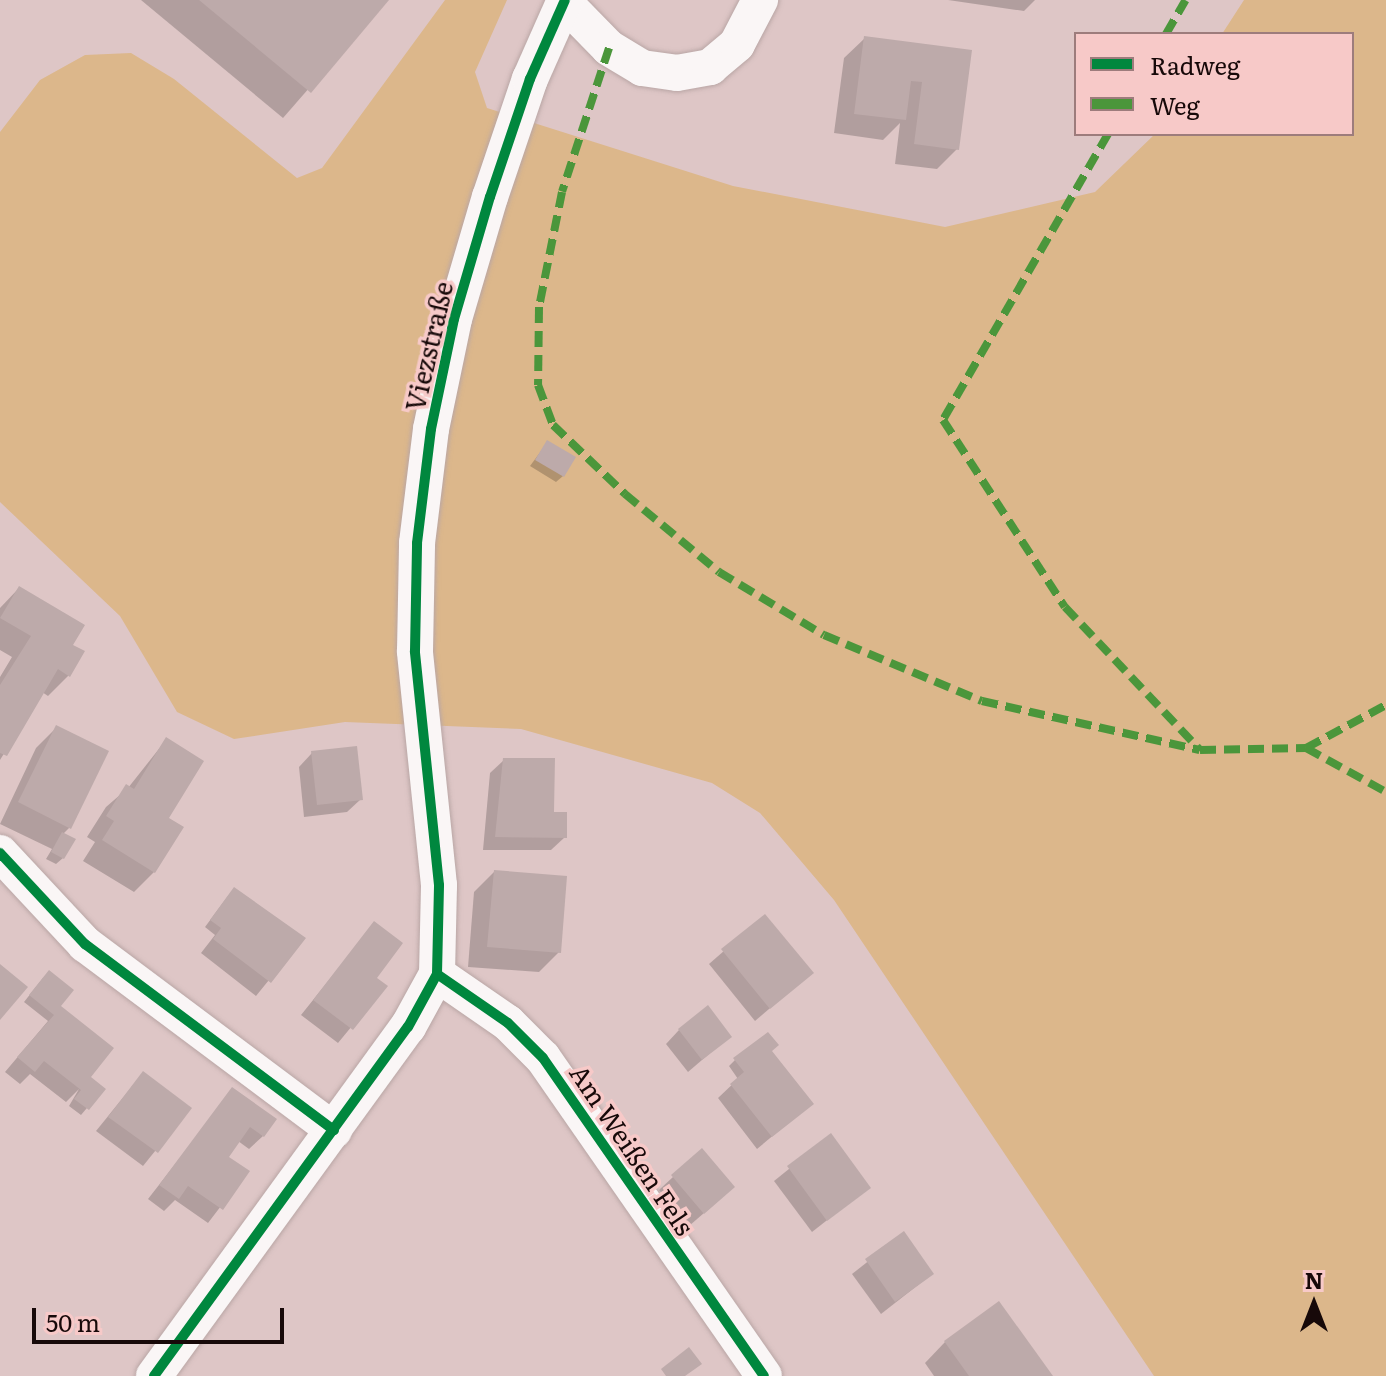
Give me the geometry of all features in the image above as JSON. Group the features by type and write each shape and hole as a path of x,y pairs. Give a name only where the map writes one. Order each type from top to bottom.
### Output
{"street":[{"name":"Viezstraße","path":"437,974 439,885 415,651 417,543 431,429 454,319 490,197 530,79 565,1 609,48 642,68 677,73 710,67 737,44 760,0"},
{"path":"0,853 85,944 334,1130"},
{"path":"154,1376 408,1027 437,974"},
{"name":"Am Weißen Fels","path":"437,974 508,1023 543,1058 764,1376"}],"shaded area":[{"path":"445,0 507,0 475,72 487,108 733,186 945,227 1095,192 1153,136 1354,136 1354,32 1223,32 1244,0 1386,0 1386,1376 1154,1376 834,900 760,813 712,783 521,729 345,722 234,739 177,712 120,616 0,502 0,132 40,80 85,55 131,53 174,79 297,178 322,168"}],"building":[{"path":"199,0 389,0 311,93"},
{"path":"864,36 972,50 959,150 914,144 922,82 911,81 906,120 854,114"},
{"path":"547,440 576,457 564,477 535,460"},
{"path":"19,586 85,625 73,645 85,651 70,677 58,669 7,756 0,753 0,685 31,636 0,618"},
{"path":"56,725 109,751 71,829 18,802"},
{"path":"166,737 204,761 169,818 184,827 155,873 102,840 114,821 106,816 126,784 134,789"},
{"path":"357,746 363,800 317,805 311,751"},
{"path":"503,758 555,758 554,812 567,812 567,838 495,837"},
{"path":"62,832 76,839 64,859 51,852"},
{"path":"494,870 567,876 561,953 487,947"},
{"path":"234,887 306,938 271,983 213,939 221,928 210,920"},
{"path":"765,914 814,973 770,1009 721,949"},
{"path":"374,921 403,943 377,978 388,986 353,1030 313,1000"},
{"path":"0,964 28,987 0,1020"},
{"path":"49,970 74,990 61,1006 114,1048 91,1077 106,1089 89,1110 74,1099 81,1090 44,1061 35,1072 17,1057 54,1015 29,995"},
{"path":"708,1005 732,1037 702,1060 678,1029"},
{"path":"768,1032 779,1045 772,1051 814,1104 772,1137 730,1084 744,1072 733,1058"},
{"path":"143,1071 192,1108 158,1153 108,1117"},
{"path":"232,1087 277,1119 264,1137 250,1127 229,1157 250,1171 223,1210 188,1186 179,1199 159,1185"},
{"path":"831,1133 871,1188 827,1221 787,1166"},
{"path":"702,1148 735,1187 704,1214 671,1175"},
{"path":"904,1231 934,1274 895,1302 865,1259"},
{"path":"999,1301 1053,1376 969,1376 944,1341"},
{"path":"689,1347 702,1364 685,1376 666,1376 661,1369"}],"marked path":[{"path":"1167,32 1186,0"},
{"path":"609,48 562,192 539,307 538,385 553,425 625,494 719,572 824,635 982,701 1200,750 1306,748 1386,705"},
{"path":"1107,136 943,420 1065,607 1200,750"},
{"path":"1306,748 1386,792"}],"cycle path":[{"path":"154,1376 408,1027 437,974 439,885 415,651 417,543 431,429 454,319 490,197 530,79 565,0"},
{"path":"0,853 85,944 334,1130"},
{"path":"437,974 508,1023 543,1058 764,1376"}]}
